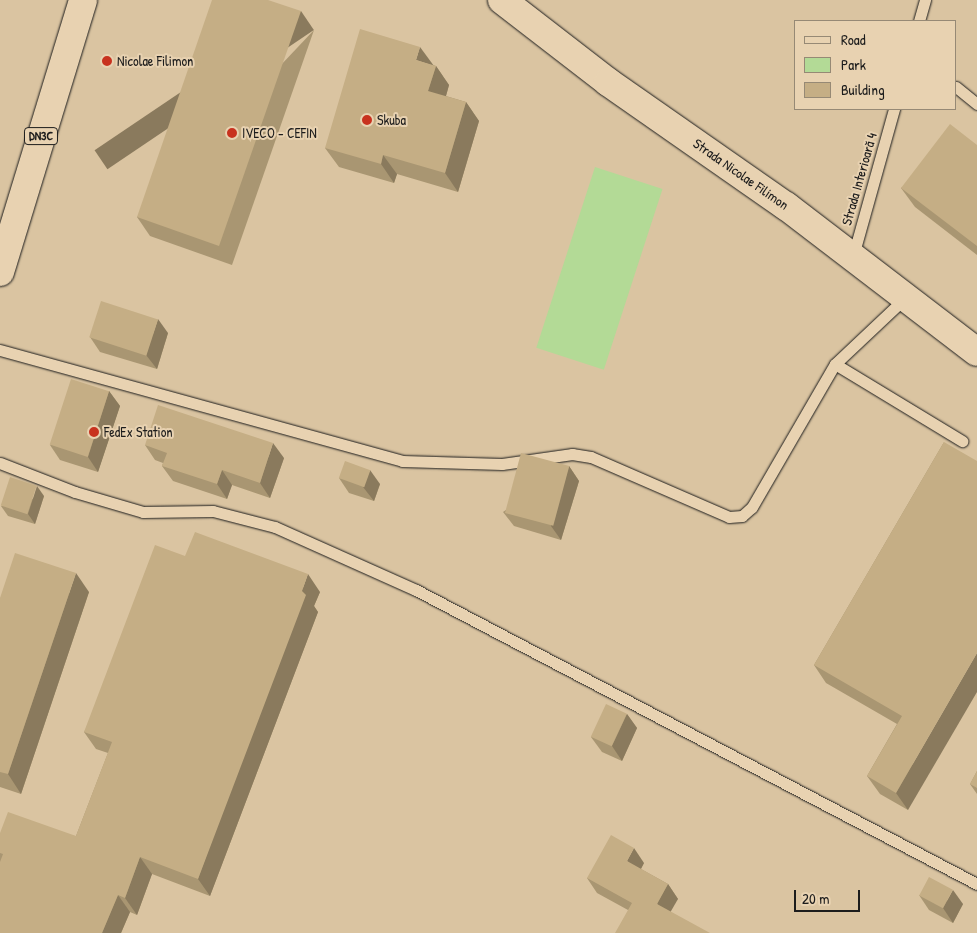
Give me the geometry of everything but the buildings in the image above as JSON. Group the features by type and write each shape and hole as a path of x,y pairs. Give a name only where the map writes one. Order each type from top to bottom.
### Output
{"street":[{"name":"DN3C","path":"0,272 83,0"},
{"name":"Strada Nicolae Filimon","path":"502,0 608,82 852,256 977,352"}],"lane":[{"path":"919,20 925,0"},
{"path":"957,88 977,104"},
{"name":"Strada Interioară 4","path":"852,256 894,110"},
{"path":"0,350 402,461 502,464 572,454 591,457 729,517 742,516 752,507 835,364 906,297"},
{"path":"835,364 962,441"},
{"path":"0,463 75,492 143,512 213,511 275,527 425,595 977,884"}],"shaded area":[{"path":"0,0 977,0 977,933 0,933"}],"green space":[{"path":"595,167 663,189 604,370 536,348"}],"place":[{"name":"Nicolae Filimon","path":"107,61"},
{"name":"Skuba","path":"367,120"},
{"name":"IVECO - CEFIN","path":"232,133"},
{"name":"FedEx Station","path":"94,432"}]}
